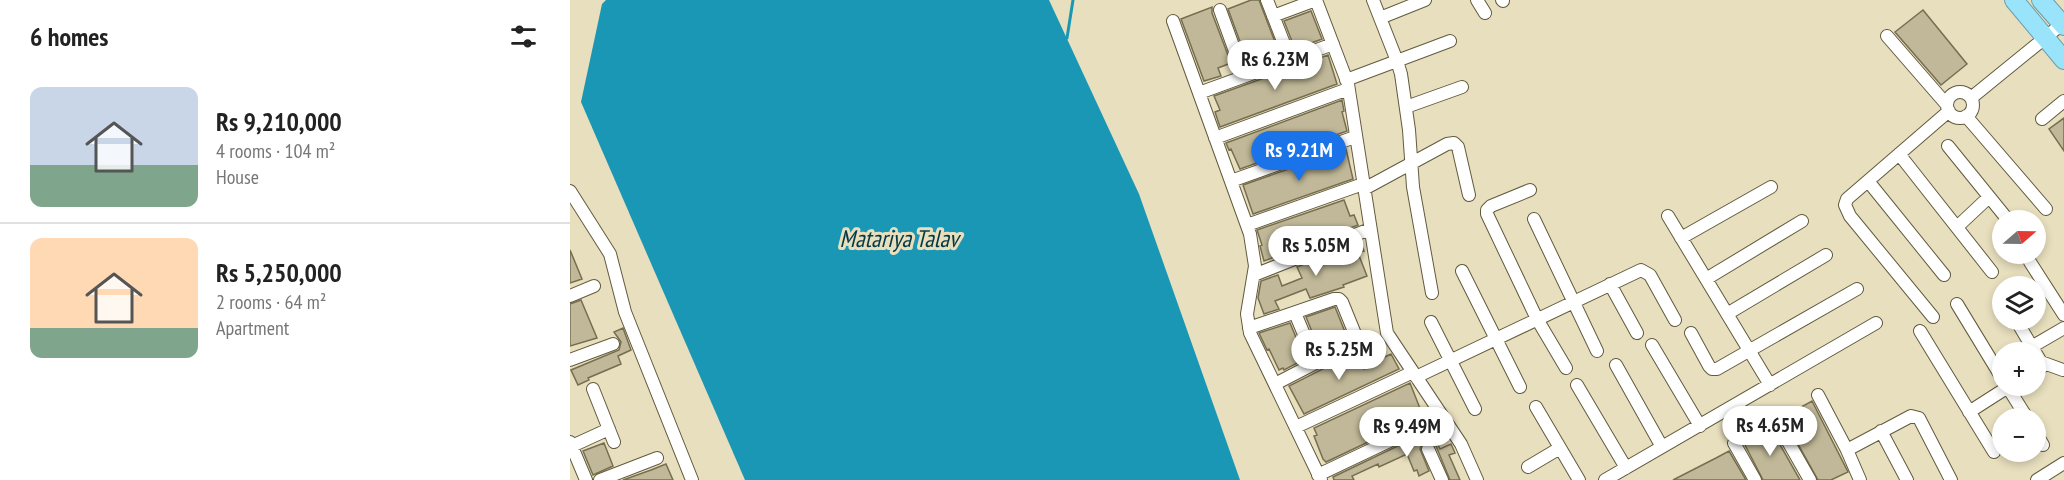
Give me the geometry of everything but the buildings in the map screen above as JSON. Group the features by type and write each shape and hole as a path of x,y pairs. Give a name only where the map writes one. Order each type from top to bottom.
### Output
{"highway":[{"path":"2014,0 2064,60"},
{"path":"2041,0 2063,25"}],"street":[{"path":"1266,0 1290,59"},
{"path":"1273,16 1316,0 1347,85 1387,333 1461,444 1477,480"},
{"path":"1372,0 1397,61 1406,107 1416,207 1432,292"},
{"path":"1380,18 1425,0"},
{"path":"1478,0 1485,13"},
{"path":"1220,10 1244,76"},
{"path":"1173,21 1252,242 1255,266 1247,314 1249,328 1320,477 1442,416"},
{"path":"1971,98 2063,25"},
{"path":"1887,36 1948,108 1954,116 1960,118 1966,116 1973,105 1971,98 1966,94 1954,93 1949,98 1948,108 1847,199 1845,205 1846,211 1933,317"},
{"path":"1215,138 1450,41"},
{"path":"1199,93 1333,44"},
{"path":"1406,107 1462,87"},
{"path":"2042,119 2064,101"},
{"path":"1966,116 2046,209"},
{"path":"1231,181 1355,137"},
{"path":"1247,225 1364,187 1447,144 1454,143 1458,147 1469,195"},
{"path":"1948,146 2000,210"},
{"path":"1899,154 1992,272"},
{"path":"1868,181 1944,275"},
{"path":"1681,238 1771,187"},
{"path":"1530,190 1491,206 1487,214 1538,319 1566,368"},
{"path":"570,191 610,254 625,312 692,480"},
{"path":"1957,226 1989,197"},
{"path":"1668,216 1770,386"},
{"path":"1534,219 1597,351"},
{"path":"1706,279 1802,221"},
{"path":"1254,275 1370,229"},
{"path":"1727,314 1826,255"},
{"path":"2031,264 2064,315"},
{"path":"1296,427 1415,374 1450,361 1641,270 1650,275 1675,320"},
{"path":"1462,271 1520,387"},
{"path":"1610,284 1637,333"},
{"path":"570,296 594,286"},
{"path":"1691,333 1712,369 1722,366 1857,289"},
{"path":"1249,328 1339,299 1366,361"},
{"path":"1958,304 1992,358"},
{"path":"1294,313 1316,363"},
{"path":"1431,322 1475,409"},
{"path":"1605,480 1876,323"},
{"path":"2040,342 2064,328"},
{"path":"1920,332 1992,449"},
{"path":"1275,384 1358,341"},
{"path":"570,360 613,344"},
{"path":"1652,345 1700,426"},
{"path":"1616,366 1662,447"},
{"path":"2046,368 2063,370"},
{"path":"1577,386 1626,468"},
{"path":"592,389 614,442"},
{"path":"1818,395 1847,450 1857,479"},
{"path":"1969,412 1993,396"},
{"path":"1536,407 1579,480"},
{"path":"1847,450 1911,416 1919,417 1951,480"},
{"path":"1774,417 1810,480"},
{"path":"586,480 572,448 609,429"},
{"path":"1881,431 1907,480"},
{"path":"1734,443 1755,480"},
{"path":"1528,467 1560,448"},
{"path":"1428,449 1442,480"},
{"path":"600,480 657,458"},
{"path":"2037,480 2064,463"}],"water":[{"name":"Matariya Talav","path":"606,0 1049,0 1139,194 1240,480 745,480 581,102 602,4"}],"waterway":[{"path":"1067,38 1073,0"}]}
